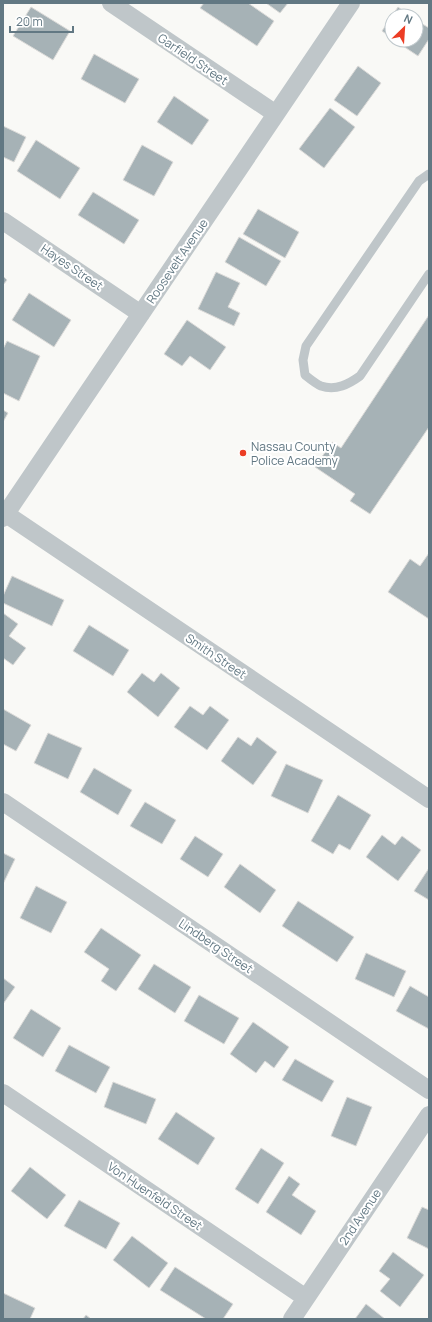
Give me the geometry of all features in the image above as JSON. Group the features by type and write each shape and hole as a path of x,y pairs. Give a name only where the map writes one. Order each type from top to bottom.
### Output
{"street":[{"name":"Garfield Street","path":"111,3 276,114"},
{"name":"Roosevelt Avenue","path":"4,515 351,3"},
{"name":"Hayes Street","path":"3,221 141,314"},
{"name":"Smith Street","path":"4,515 429,799"},
{"name":"Lindberg Street","path":"3,802 429,1090"},
{"name":"Von Huenfeld Street","path":"3,1093 306,1298"},
{"name":"2nd Avenue","path":"292,1319 429,1115"}],"lane":[{"path":"429,174 419,181 306,346 303,360 306,375 321,386 336,387 348,384 360,376 429,274"}],"building":[{"path":"204,3 248,3 274,21 257,46 200,8"},
{"path":"266,3 288,3 280,13"},
{"path":"31,7 70,31 53,60 13,36"},
{"path":"424,25 429,28 429,39 424,47"},
{"path":"406,48 423,48 418,56"},
{"path":"94,54 139,79 125,103 81,79"},
{"path":"358,66 381,83 357,116 334,100"},
{"path":"174,96 209,120 192,145 157,122"},
{"path":"330,108 355,127 324,168 299,149"},
{"path":"3,126 26,137 14,162 3,157"},
{"path":"36,140 80,168 60,199 17,171"},
{"path":"142,145 173,162 154,196 123,180"},
{"path":"93,192 139,220 124,244 78,215"},
{"path":"258,209 299,232 285,258 243,234"},
{"path":"239,237 281,261 266,286 225,262"},
{"path":"216,272 240,283 228,307 240,313 234,326 198,309"},
{"path":"3,276 7,280 3,285"},
{"path":"29,293 71,320 54,347 12,320"},
{"name":"Nassau County Police Academy","path":"429,315 429,427 370,514 350,501 355,494 315,467 332,442 341,448"},
{"path":"187,320 226,347 210,370 190,356 182,366 164,354"},
{"path":"7,341 40,356 19,401 3,393 3,349"},
{"path":"3,410 8,413 3,422"},
{"path":"429,553 429,619 388,592 410,559 420,566"},
{"path":"12,576 64,600 52,626 3,603 3,596"},
{"path":"3,613 18,624 9,636 26,648 13,665 3,658"},
{"path":"89,625 129,650 113,676 73,651"},
{"path":"142,673 154,682 161,673 180,688 158,717 127,692"},
{"path":"190,706 203,715 210,706 229,720 207,750 174,727"},
{"path":"3,709 31,725 16,751 3,744"},
{"path":"48,733 82,748 68,779 34,763"},
{"path":"238,737 251,746 257,737 277,752 253,785 221,761"},
{"path":"286,764 323,780 308,813 271,796"},
{"path":"94,768 132,790 118,815 80,792"},
{"path":"338,795 371,815 350,850 339,844 333,854 311,841"},
{"path":"145,802 176,820 162,844 130,826"},
{"path":"382,835 395,845 402,836 421,850 398,881 366,857"},
{"path":"195,836 223,854 208,877 180,859"},
{"path":"3,853 15,859 3,884"},
{"path":"240,864 276,890 260,913 224,887"},
{"path":"429,868 429,900 414,891"},
{"path":"36,886 67,902 51,933 20,918"},
{"path":"298,901 354,937 337,962 282,926"},
{"path":"101,928 141,955 116,991 101,981 109,969 84,952"},
{"path":"366,953 406,971 394,997 355,979"},
{"path":"154,964 191,987 175,1013 138,989"},
{"path":"3,978 15,987 3,1004"},
{"path":"410,986 429,997 429,1029 396,1011"},
{"path":"199,995 239,1018 224,1044 184,1021"},
{"path":"31,1009 61,1028 43,1057 13,1038"},
{"path":"253,1022 289,1047 274,1068 265,1061 256,1073 230,1054"},
{"path":"69,1045 110,1067 96,1093 55,1071"},
{"path":"295,1059 334,1081 322,1102 282,1080"},
{"path":"113,1082 156,1099 146,1124 104,1107"},
{"path":"347,1097 372,1107 356,1146 331,1136"},
{"path":"176,1112 215,1138 198,1165 158,1139"},
{"path":"261,1148 284,1163 258,1204 235,1189"},
{"path":"30,1167 66,1195 47,1219 11,1191"},
{"path":"289,1176 300,1184 292,1195 316,1211 301,1235 266,1212"},
{"path":"79,1200 120,1223 106,1249 64,1226"},
{"path":"422,1207 429,1210 429,1249 407,1238"},
{"path":"132,1236 168,1263 149,1288 113,1260"},
{"path":"393,1252 424,1275 400,1307 380,1291 390,1279 379,1271"},
{"path":"175,1267 233,1304 223,1319 206,1319 160,1290"},
{"path":"3,1293 35,1308 30,1319 3,1319"},
{"path":"366,1304 385,1319 355,1319"},
{"path":"86,1315 91,1319 83,1319"}],"place":[{"name":"Nassau County Police Academy","path":"243,453"}]}
